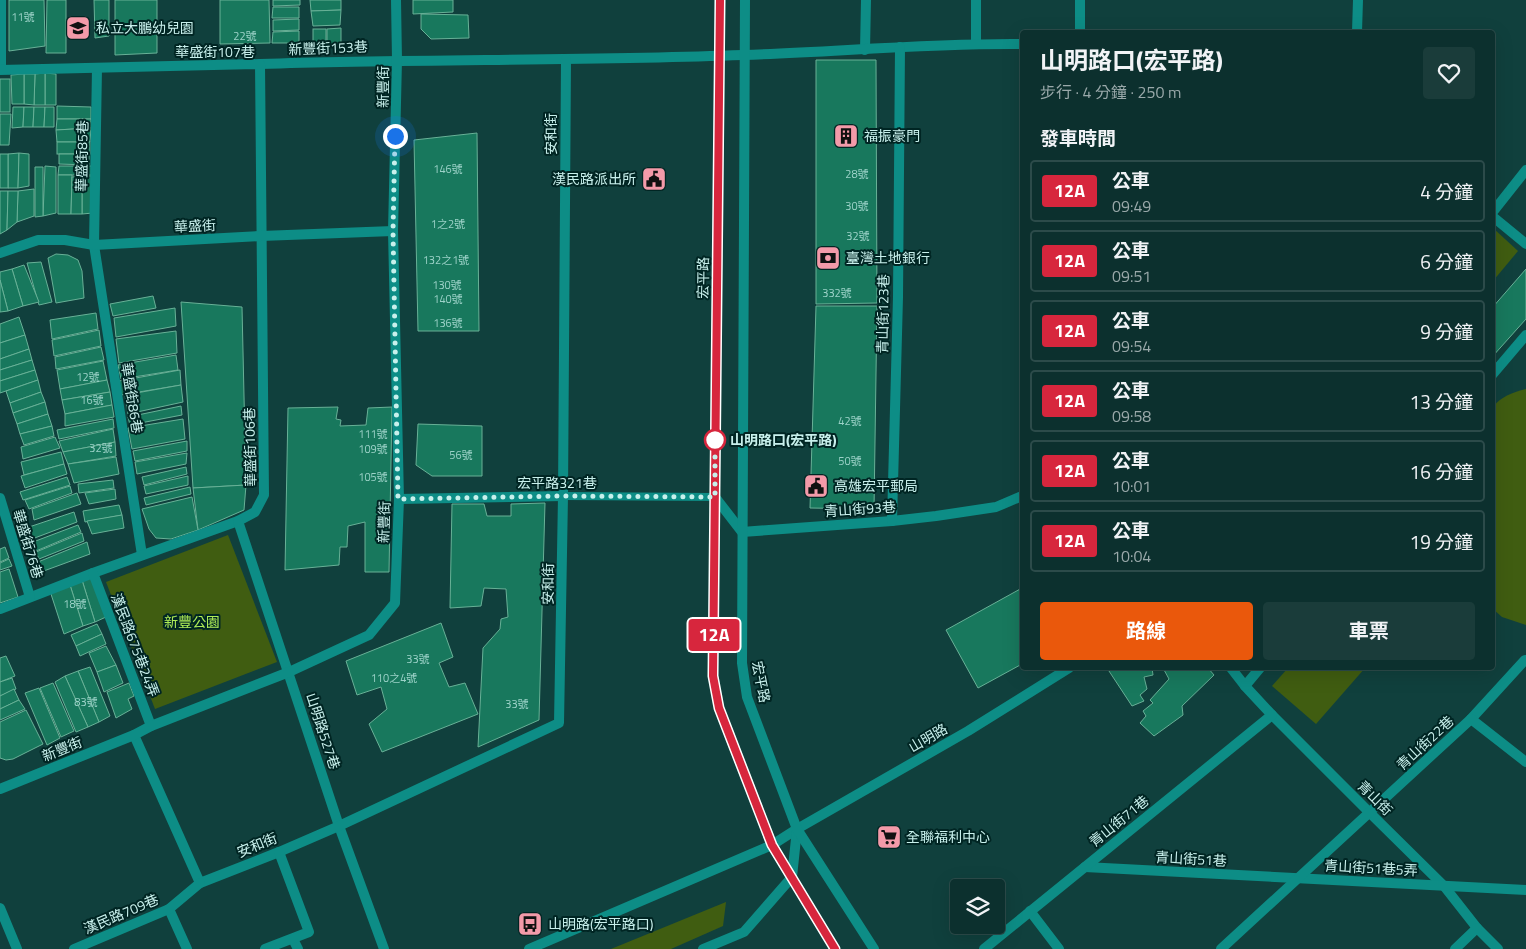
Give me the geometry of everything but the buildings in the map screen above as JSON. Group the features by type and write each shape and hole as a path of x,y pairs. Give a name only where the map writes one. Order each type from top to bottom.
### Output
{"street":[{"name":"新豐街","path":"0,789 289,672 369,635 395,603 398,499 393,231 397,60 396,0"},
{"name":"宏平路","path":"720,0 713,676 719,708 772,845 835,949"},
{"name":"宏平路","path":"745,0 742,663 747,697 798,829 874,949"},
{"path":"865,50 866,0"},
{"path":"976,0 976,44"},
{"path":"1080,0 1080,30"},
{"path":"1357,30 1358,0"},
{"path":"397,60 719,56 900,47 1020,44"},
{"name":"青山街123巷","path":"892,521 898,297 900,47"},
{"name":"安和街","path":"200,883 339,826 559,723 563,496 566,59"},
{"name":"新豐街153巷","path":"260,64 397,60"},
{"name":"華盛街107巷","path":"1,70 260,64 261,236"},
{"name":"華盛街85巷","path":"94,245 97,68"},
{"path":"1495,211 1526,170"},
{"path":"1495,218 1526,244"},
{"name":"華盛街","path":"0,253 38,240 65,240 94,245 393,231"},
{"name":"華盛街106巷","path":"0,609 93,573 238,521 255,512 264,495 261,236"},
{"name":"華盛街86巷","path":"94,245 142,555"},
{"path":"1495,371 1526,335"},
{"name":"宏平路321巷","path":"398,499 563,496"},
{"path":"715,497 742,532"},
{"name":"青山街93巷","path":"742,532 936,516 996,507 1020,497"},
{"name":"華盛街76巷","path":"0,498 30,597"},
{"name":"山明路527巷","path":"238,521 339,826 384,949"},
{"name":"漢民路675巷24弄","path":"93,573 152,726"},
{"path":"1471,719 1526,660"},
{"name":"山明路","path":"529,949 772,845 968,731 1066,670"},
{"name":"青山街","path":"1233,670 1272,715 1444,886 1478,928 1498,949"},
{"path":"1245,686 1258,670"},
{"name":"青山街71巷","path":"984,949 1272,715"},
{"name":"青山街22巷","path":"1370,813 1471,719 1526,762"},
{"path":"134,735 200,883"},
{"path":"1221,949 1370,813"},
{"path":"704,949 744,932 792,877 798,829"},
{"path":"265,949 310,932 279,852"},
{"name":"青山街51巷","path":"1085,867 1297,878"},
{"name":"青山街51巷5弄","path":"1297,878 1526,890"},
{"name":"漢民路709巷","path":"74,949 169,909 200,883"},
{"path":"0,908 18,949"},
{"path":"169,909 187,949"},
{"path":"1030,911 1059,949"},
{"path":"1455,949 1478,928"},
{"path":"293,939 298,949"}],"lane":[{"path":"1,70 2,0"},
{"name":"宏平路321巷","path":"563,496 715,497"}],"green space":[{"path":"1495,230 1518,251 1495,279"},
{"path":"1526,389 1526,625 1502,617 1495,611 1495,405 1516,392"},
{"name":"新豐公園","path":"228,535 277,662 155,709 106,582"},
{"path":"1286,670 1363,670 1316,724 1272,686"},
{"path":"726,902 723,926 671,949 611,949"}],"bus line":[{"name":"12A","path":"720,0 713,676 719,708 772,845 835,949"}],"place":[{"name":"私立大鵬幼兒園","path":"78,28"},
{"name":"福振豪門","path":"846,136"},
{"name":"漢民路派出所","path":"654,179"},
{"name":"臺灣土地銀行","path":"828,258"},
{"name":"山明路口(宏平路)","path":"715,440"},
{"name":"高雄宏平郵局","path":"816,486"},
{"name":"全聯福利中心","path":"889,837"},
{"name":"山明路(宏平路口)","path":"530,924"}],"route":[{"path":"395,136 393,231 398,499 563,496 715,497 715,440"}]}
